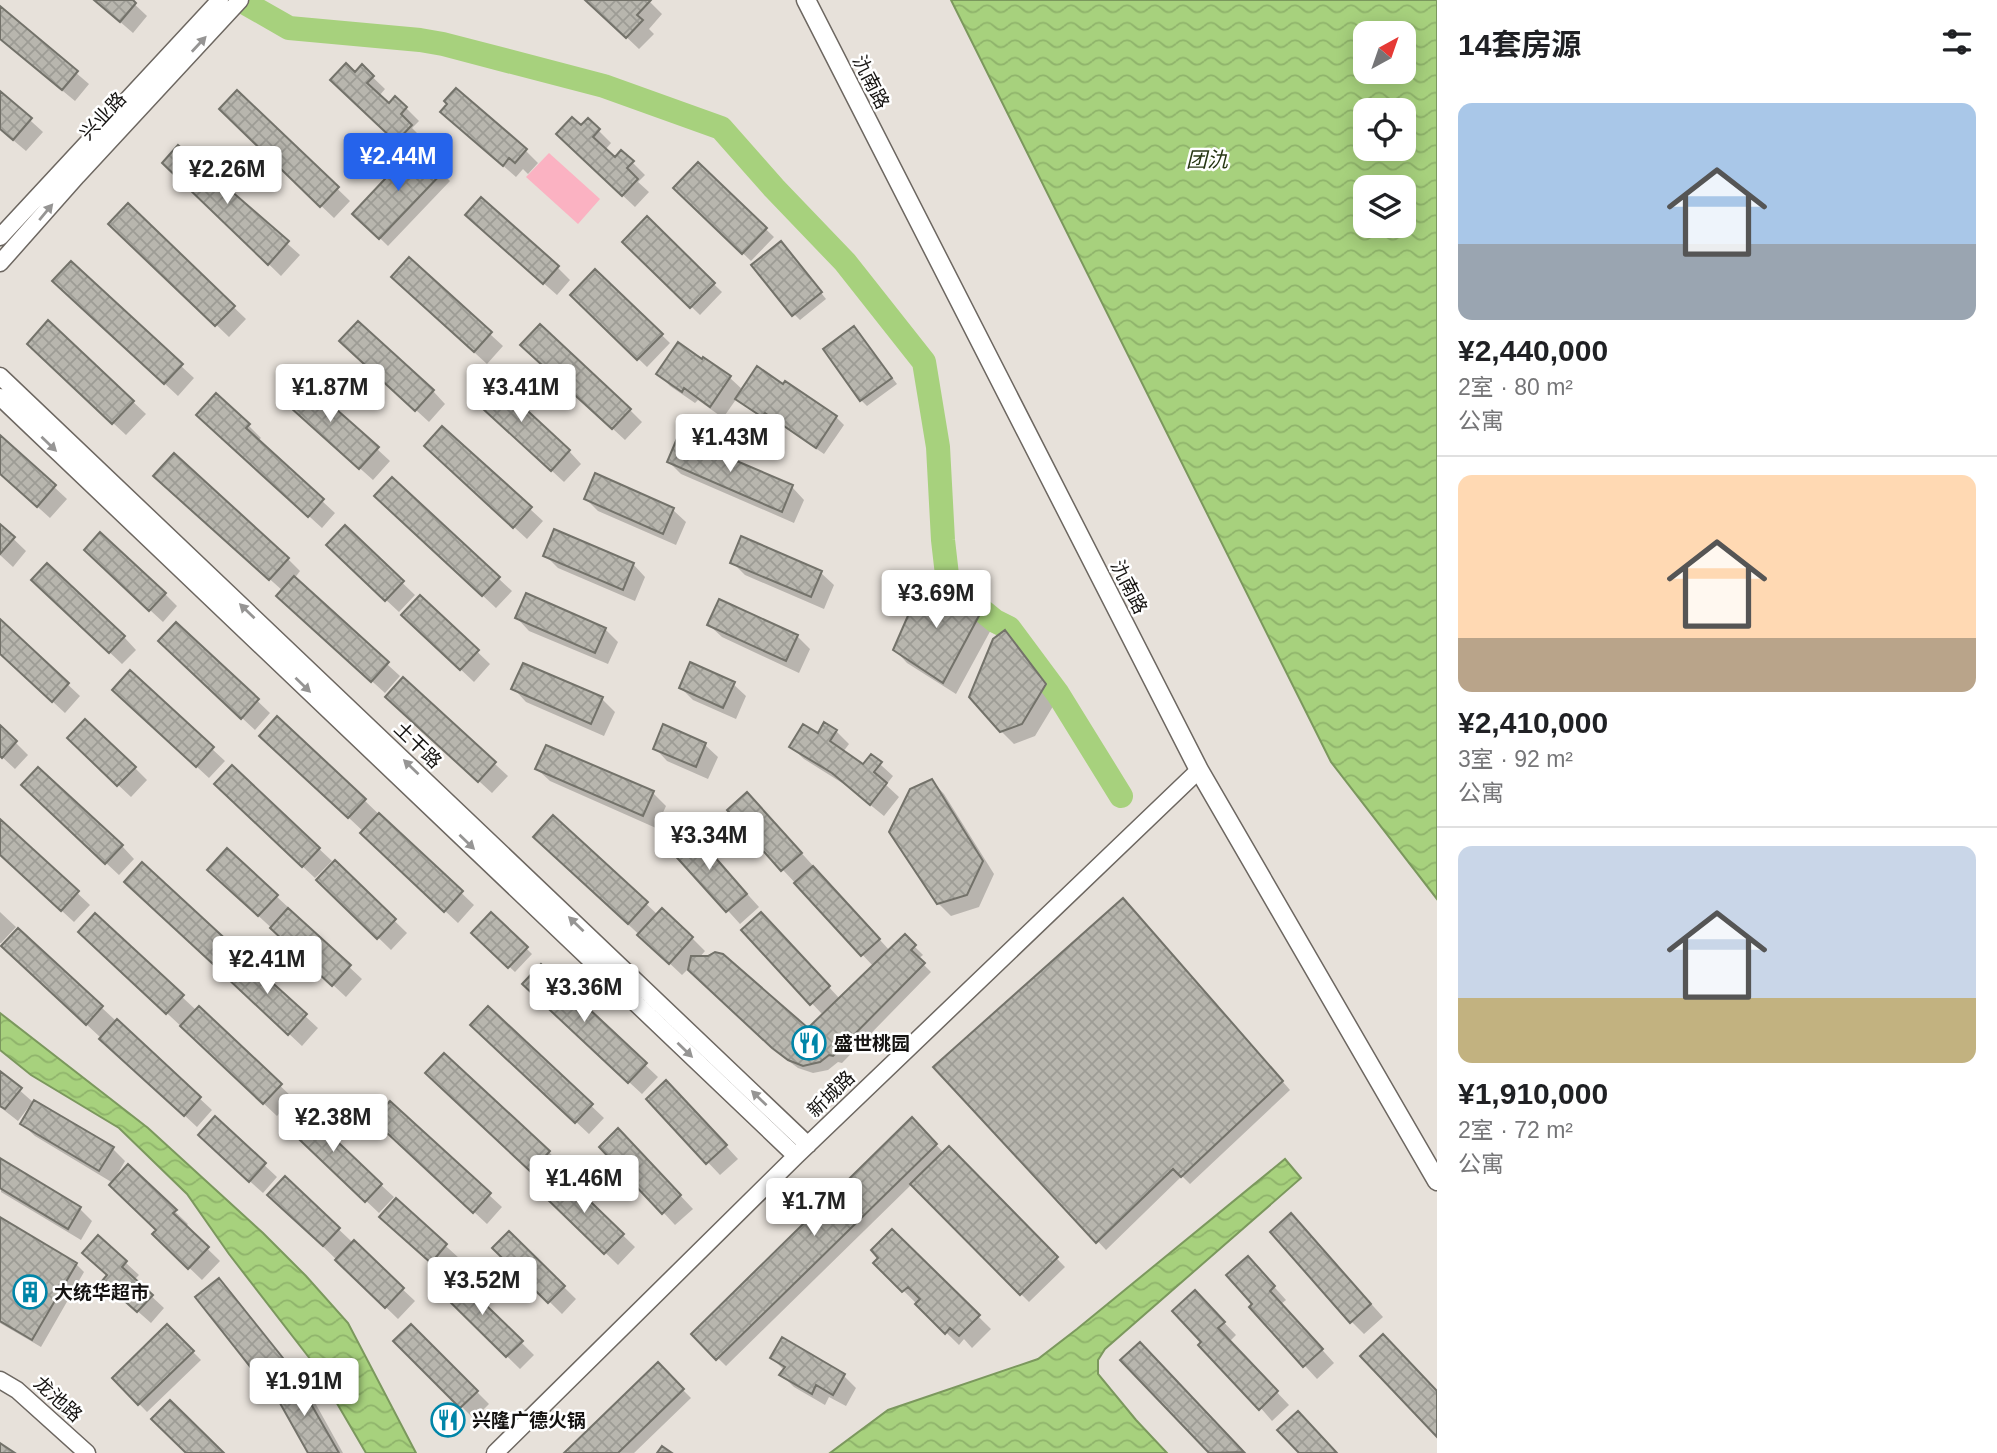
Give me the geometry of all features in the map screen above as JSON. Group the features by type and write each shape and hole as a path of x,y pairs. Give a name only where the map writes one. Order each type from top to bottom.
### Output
{"main road":[{"name":"氿南路","path":"806,0 1199,770 1437,1181"}],"street":[{"name":"兴业路","path":"0,237 218,2"},
{"name":"兴业路","path":"0,263 238,2"},
{"name":"土干路","path":"0,376 802,1151"},
{"name":"土干路","path":"0,397 802,1151"},
{"name":"新城路","path":"495,1453 802,1151 1199,770"},
{"name":"龙池路","path":"0,1380 17,1390 87,1453"}],"shaded area":[{"path":"549,153 600,199 578,224 526,177"}],"water":[{"name":"团氿","path":"951,0 1437,0 1437,899 1331,762"},
{"path":"0,1013 148,1128 306,1276 348,1323 416,1453 366,1453 314,1364 229,1254 187,1194 119,1128 31,1075 0,1050"},
{"path":"1285,1159 1301,1178 1105,1349 1098,1360 1098,1374 1167,1453 830,1453 888,1410 1038,1359"}],"building":[{"path":"94,0 133,0 136,3 120,22"},
{"path":"585,0 651,0 637,15 643,20 626,38"},
{"path":"0,6 78,71 62,90 0,39"},
{"path":"346,63 355,72 362,64 374,76 367,83 389,103 395,96 407,107 401,114 412,125 396,142 330,80"},
{"path":"456,88 527,149 515,163 509,158 503,166 440,112 447,104 444,101"},
{"path":"237,90 339,187 320,207 219,109"},
{"path":"0,91 32,118 13,140 0,129"},
{"path":"572,117 581,125 588,118 600,129 593,137 615,157 621,150 634,161 627,168 638,179 622,196 556,134"},
{"path":"178,145 289,241 268,265 162,163"},
{"path":"416,146 443,172 379,239 352,214"},
{"path":"698,162 767,228 742,254 673,188"},
{"path":"481,197 559,266 543,284 465,215"},
{"path":"128,203 235,306 215,326 108,224"},
{"path":"647,216 715,283 690,308 622,242"},
{"path":"781,241 822,292 792,316 751,265"},
{"path":"409,257 492,332 474,352 391,277"},
{"path":"71,261 183,364 164,384 52,281"},
{"path":"595,269 663,334 637,360 570,295"},
{"path":"48,320 134,401 112,424 27,344"},
{"path":"358,321 434,390 415,411 339,341"},
{"path":"540,324 631,409 612,429 520,345"},
{"path":"854,326 892,378 860,401 823,349"},
{"path":"678,342 731,376 710,407 684,388 682,392 656,374"},
{"path":"757,366 783,384 785,381 837,416 816,448 765,413 762,417 735,399"},
{"path":"491,377 570,450 551,471 471,398"},
{"path":"301,378 379,447 359,469 282,400"},
{"path":"216,393 250,424 246,428 324,499 308,517 196,415"},
{"path":"442,426 532,507 513,528 424,446"},
{"path":"0,435 56,485 37,507 0,474"},
{"path":"678,436 793,485 782,512 667,462"},
{"path":"174,453 289,558 269,580 153,476"},
{"path":"595,473 674,508 663,534 584,499"},
{"path":"392,477 500,577 482,596 374,496"},
{"path":"0,524 15,537 0,554"},
{"path":"345,525 404,581 385,601 326,545"},
{"path":"554,529 634,563 623,590 543,556"},
{"path":"100,532 166,593 149,611 84,550"},
{"path":"741,536 822,571 811,597 730,563"},
{"path":"47,563 125,636 109,653 31,580"},
{"path":"294,576 389,662 371,682 276,596"},
{"path":"930,580 981,612 943,683 893,650 917,595"},
{"path":"526,593 606,628 595,653 515,618"},
{"path":"420,595 479,650 460,670 401,615"},
{"path":"719,599 798,635 786,661 707,625"},
{"path":"0,619 69,683 52,702 0,654"},
{"path":"176,622 259,699 241,719 158,641"},
{"path":"1005,630 1046,684 1022,724 1000,732 969,697 993,639"},
{"path":"690,662 735,682 723,708 679,688"},
{"path":"523,663 603,697 591,724 511,689"},
{"path":"130,670 214,747 196,767 112,690"},
{"path":"403,677 496,762 478,782 385,697"},
{"path":"277,716 366,799 348,818 259,736"},
{"path":"85,719 136,767 117,786 67,738"},
{"path":"824,722 837,730 830,741 863,764 871,754 882,762 874,772 887,783 870,805 832,773 789,747 803,724 818,733"},
{"path":"663,724 706,743 696,767 653,749"},
{"path":"0,725 17,741 2,758 0,756"},
{"path":"546,745 654,791 643,816 535,769"},
{"path":"232,765 320,848 302,867 214,784"},
{"path":"38,767 123,845 105,864 21,785"},
{"path":"932,779 983,861 967,895 937,904 889,832 910,789"},
{"path":"747,792 802,853 781,871 727,810"},
{"path":"379,813 463,891 444,912 360,833"},
{"path":"553,815 648,902 628,924 533,837"},
{"path":"0,819 79,891 61,911 0,855"},
{"path":"693,832 747,894 726,912 671,851"},
{"path":"227,848 278,895 258,916 207,870"},
{"path":"335,860 396,919 377,939 316,880"},
{"path":"142,862 231,944 213,964 124,882"},
{"path":"813,866 880,939 861,956 794,883"},
{"path":"1123,898 1283,1081 1181,1177 1173,1169 1096,1243 933,1067"},
{"path":"288,908 351,965 332,986 270,928"},
{"path":"662,908 693,937 669,964 637,935"},
{"path":"491,912 528,947 508,968 471,933"},
{"path":"761,912 830,986 810,1005 741,930"},
{"path":"95,913 184,995 166,1014 78,932"},
{"path":"18,928 103,1006 86,1025 1,946"},
{"path":"905,934 916,945 911,950 925,963 833,1056 829,1055 820,1062 803,1066 788,1060 772,1048 688,970 691,956 708,956 715,952 723,954 808,1028"},
{"path":"244,957 307,1014 288,1035 226,977"},
{"path":"541,964 647,1063 628,1083 522,984"},
{"path":"199,1006 282,1084 263,1104 180,1026"},
{"path":"488,1006 593,1104 575,1123 470,1025"},
{"path":"117,1019 201,1097 184,1116 99,1039"},
{"path":"444,1053 550,1151 531,1172 425,1073"},
{"path":"0,1071 22,1088 5,1109 0,1106"},
{"path":"666,1080 727,1145 706,1164 646,1099"},
{"path":"34,1100 114,1147 99,1171 20,1124"},
{"path":"390,1101 491,1193 473,1213 373,1120"},
{"path":"300,1106 382,1184 365,1202 283,1124"},
{"path":"215,1116 266,1163 249,1182 198,1135"},
{"path":"912,1117 937,1144 716,1360 691,1334"},
{"path":"618,1128 681,1195 662,1214 599,1147"},
{"path":"949,1146 1058,1257 1020,1295 910,1184"},
{"path":"0,1158 81,1207 68,1229 0,1188"},
{"path":"128,1164 177,1210 173,1213 209,1247 188,1269 152,1234 156,1230 109,1185"},
{"path":"285,1176 340,1228 323,1246 267,1195"},
{"path":"564,1176 624,1234 604,1254 544,1196"},
{"path":"396,1198 447,1244 431,1263 379,1217"},
{"path":"1291,1213 1371,1304 1350,1323 1270,1232"},
{"name":"大统华超市","path":"0,1217 77,1263 32,1340 0,1321"},
{"path":"892,1229 980,1315 959,1336 950,1328 945,1334 915,1304 920,1299 908,1287 902,1292 873,1263 878,1258 871,1250"},
{"path":"509,1231 565,1286 548,1303 492,1248"},
{"path":"98,1235 127,1261 122,1267 153,1295 137,1312 102,1281 107,1275 82,1253"},
{"path":"354,1240 404,1288 385,1308 335,1260"},
{"path":"1248,1256 1275,1286 1270,1291 1323,1349 1303,1367 1249,1307 1252,1304 1226,1275"},
{"path":"457,1277 523,1341 506,1357 441,1293"},
{"path":"219,1278 283,1358 259,1378 195,1297"},
{"path":"1195,1290 1225,1322 1218,1328 1278,1391 1259,1410 1198,1345 1201,1342 1172,1311"},
{"path":"167,1324 194,1351 138,1405 112,1378"},
{"path":"411,1324 478,1391 460,1408 393,1341"},
{"path":"1383,1334 1437,1391 1437,1437 1360,1356"},
{"path":"782,1337 845,1374 833,1395 816,1385 812,1394 779,1375 785,1367 770,1358"},
{"path":"1140,1342 1244,1452 1209,1453 1120,1360"},
{"path":"658,1362 684,1389 618,1453 564,1453"},
{"path":"295,1376 339,1453 308,1453 272,1389"},
{"path":"170,1400 224,1453 186,1453 151,1419"},
{"path":"1298,1411 1337,1453 1299,1453 1277,1430"},
{"path":"0,1443 15,1453 0,1453"},
{"path":"662,1446 672,1453 657,1453"}],"waterway":[{"path":"240,0 289,28 443,44 604,86 721,128 845,262 924,362 938,447 947,575 968,599 995,621 1009,628 1058,694 1121,796"}],"place":[{"name":"盛世桃园","path":"809,1043"},
{"name":"大统华超市","path":"30,1292"},
{"name":"兴隆广德火锅","path":"448,1420"}]}
